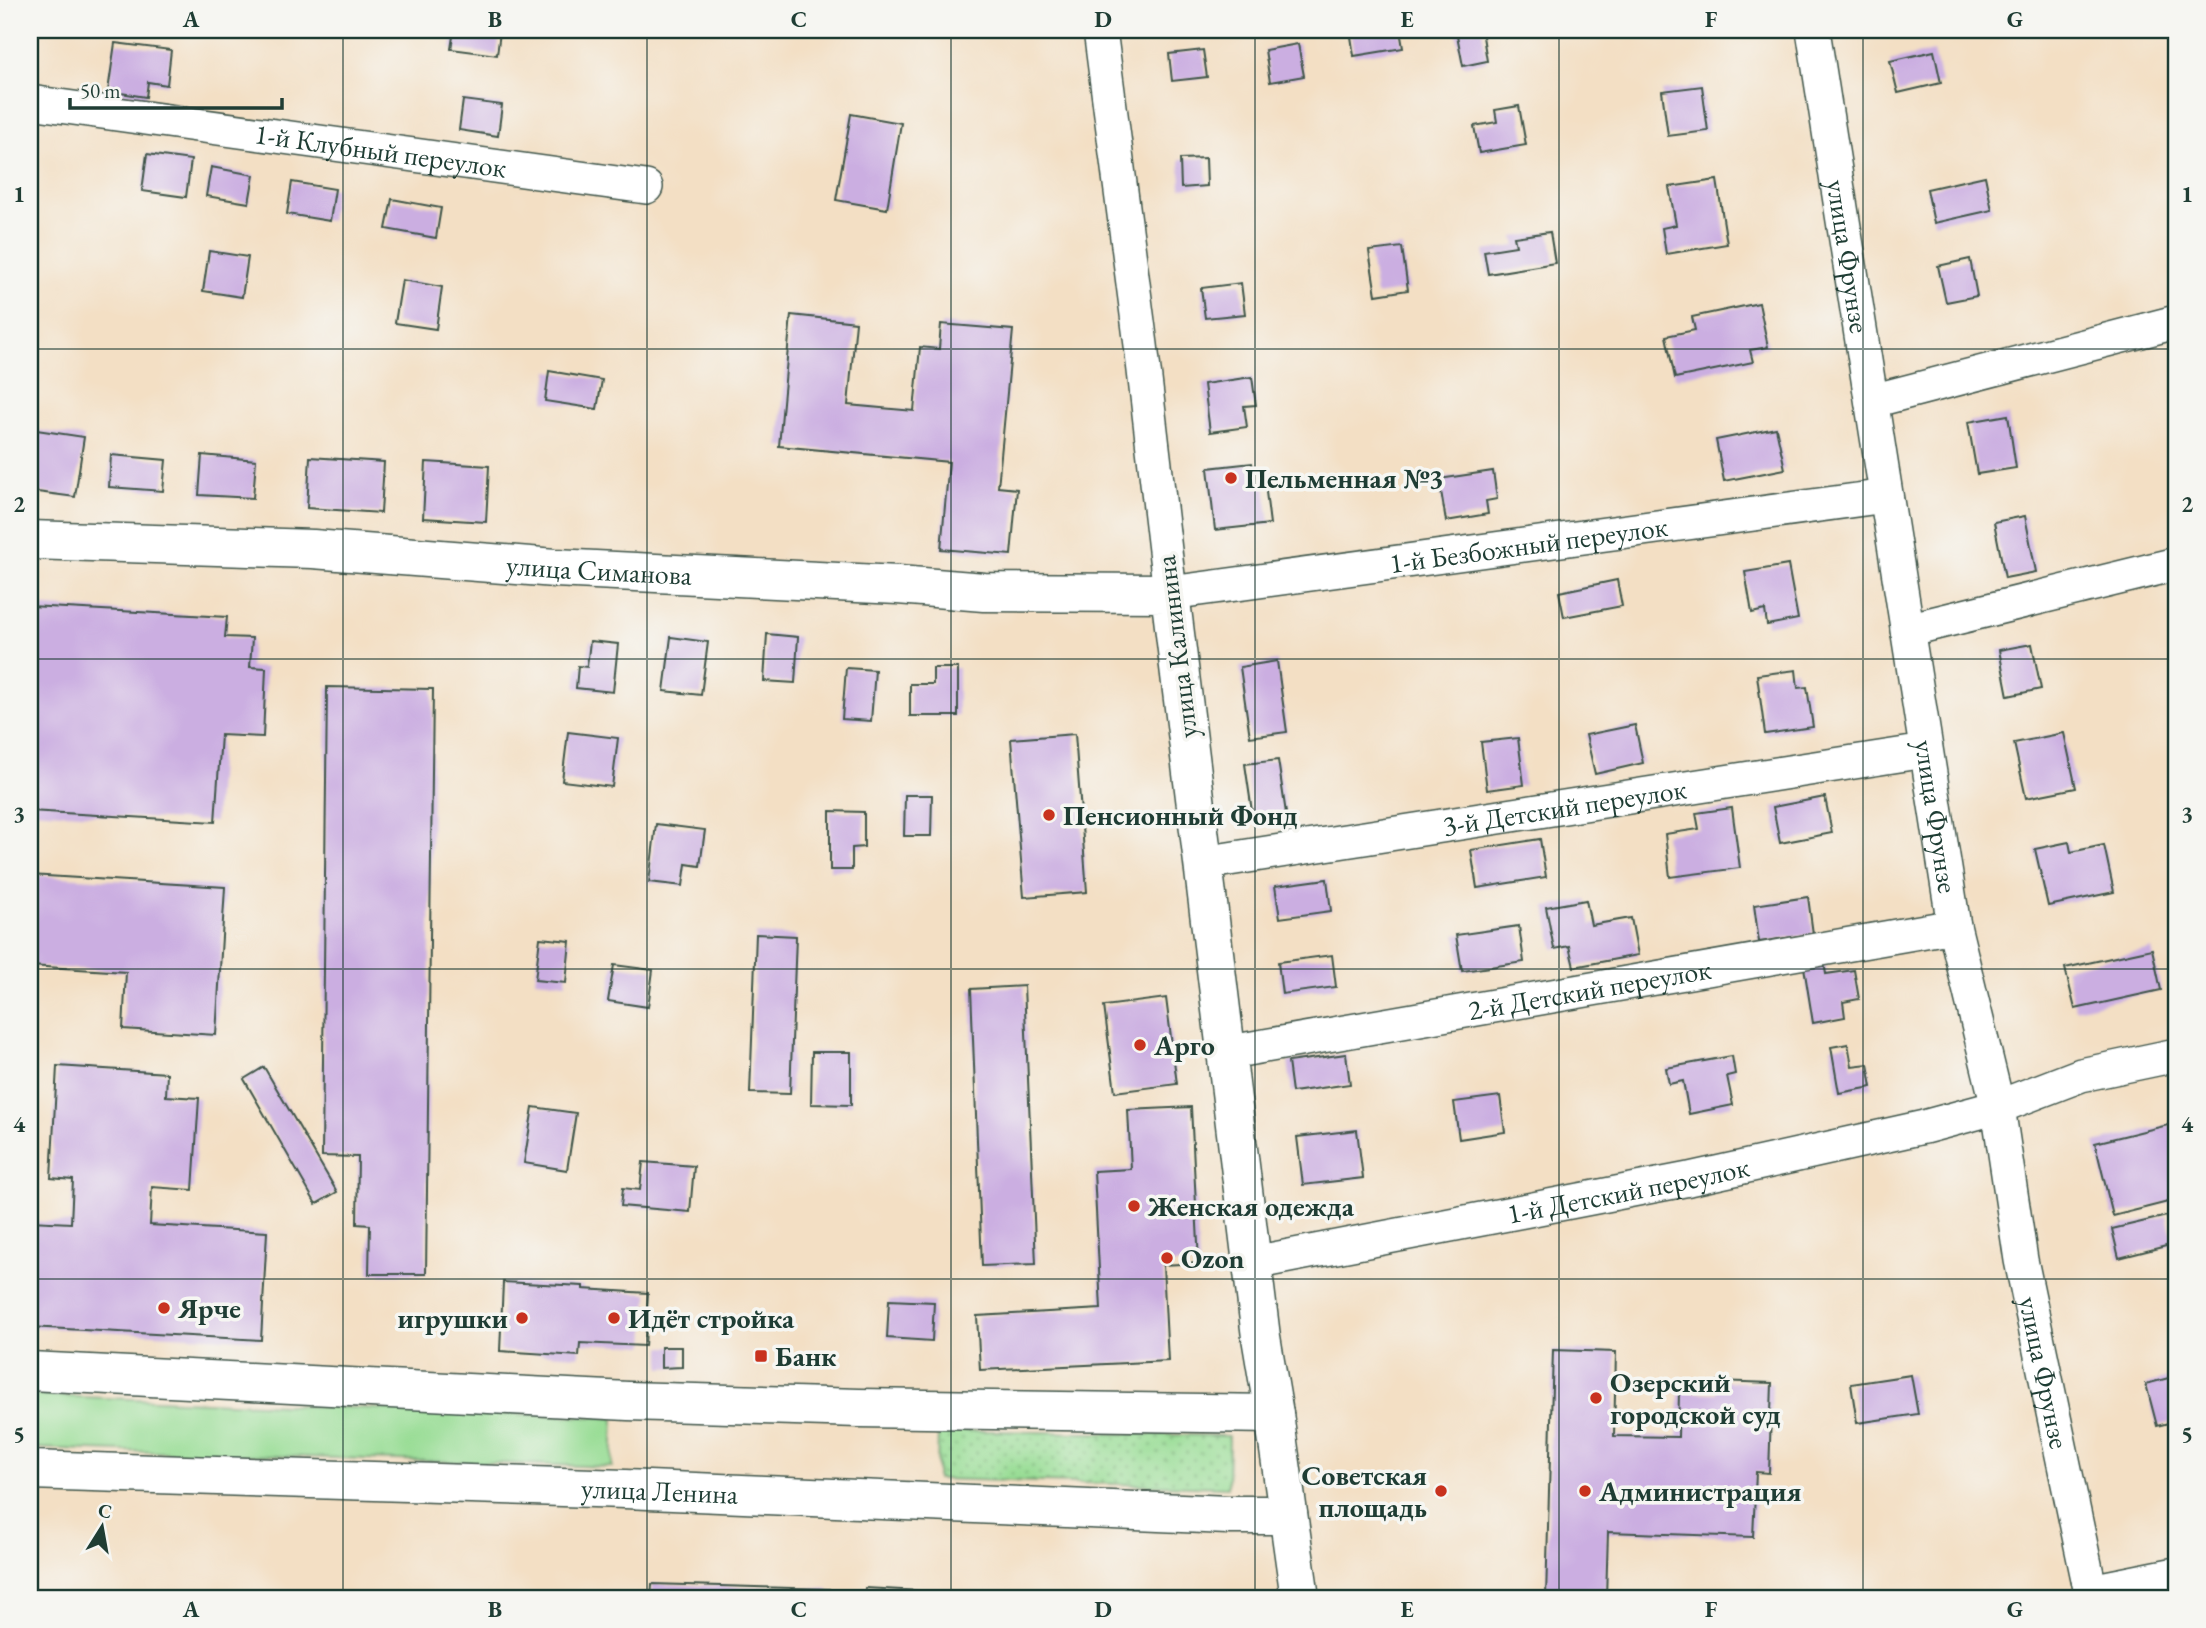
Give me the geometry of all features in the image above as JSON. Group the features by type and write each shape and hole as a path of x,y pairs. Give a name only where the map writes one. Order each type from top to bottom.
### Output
{"main road":[{"name":"улица Симанова","path":"30,540 313,549 555,568 898,585 984,593 1170,593"},
{"name":"улица Калинина","path":"1170,593 1224,1053 1253,1263"},
{"path":"1253,1263 1261,1336 1300,1598"},
{"path":"30,1371 628,1401 1274,1414"},
{"path":"1220,1413 1257,1440 1257,1485 1228,1515"},
{"name":"улица Ленина","path":"30,1470 611,1488 1288,1516"}],"street":[{"name":"улица Калинина","path":"1100,30 1142,345 1170,593"},
{"name":"улица Фрунзе","path":"1813,30 1954,926 1998,1107 2021,1260 2092,1595"},
{"name":"1-й Клубный переулок","path":"30,102 646,187"},
{"path":"1872,401 2176,321"},
{"name":"1-й Безбожный переулок","path":"1170,593 1886,496"},
{"path":"1907,630 2176,564"},
{"name":"3-й Детский переулок","path":"1203,863 1925,751"},
{"name":"2-й Детский переулок","path":"1224,1053 1954,926"},
{"name":"1-й Детский переулок","path":"1253,1263 1689,1179 1924,1127 1998,1107 2081,1075 2176,1055"},
{"path":"2092,1595 2176,1574"}],"green space":[{"path":"30,1395 614,1418 612,1467 30,1448"},
{"path":"938,1430 1229,1436 1228,1487 937,1479"}],"building":[{"path":"454,30 536,30 535,36 500,32 497,55 451,49"},
{"path":"1350,30 1400,30 1403,48 1354,56"},
{"path":"1456,30 1482,30 1487,61 1463,66"},
{"path":"115,43 171,50 167,85 148,82 146,97 108,91"},
{"path":"1298,44 1304,76 1270,82 1265,50"},
{"path":"1203,50 1207,77 1172,81 1169,54"},
{"path":"1934,51 1941,83 1898,93 1890,61"},
{"path":"1702,86 1708,131 1668,136 1662,91"},
{"path":"463,100 502,105 498,136 459,130"},
{"path":"1519,106 1526,145 1479,153 1474,126 1497,122 1495,110"},
{"path":"851,114 901,123 887,209 836,200"},
{"path":"147,154 191,160 186,197 142,191"},
{"path":"1206,158 1207,186 1181,188 1180,159"},
{"path":"211,167 254,175 249,203 206,196"},
{"path":"1985,176 1992,210 1934,223 1927,189"},
{"path":"1717,180 1727,244 1666,254 1662,228 1676,225 1669,187"},
{"path":"292,182 335,189 330,221 287,214"},
{"path":"392,199 441,208 436,238 386,229"},
{"path":"1550,232 1555,263 1488,274 1484,251 1516,246 1514,237"},
{"path":"1402,247 1408,290 1376,295 1369,251"},
{"path":"209,251 248,257 242,297 203,291"},
{"path":"1970,259 1977,296 1946,302 1938,266"},
{"path":"402,280 442,287 436,329 395,323"},
{"path":"1241,283 1245,314 1205,318 1201,288"},
{"path":"1759,303 1768,347 1750,350 1753,362 1675,378 1666,336 1695,330 1692,317"},
{"path":"791,315 856,322 848,405 914,411 920,347 939,349 941,324 1013,330 998,487 1017,489 1011,555 941,549 949,462 779,446"},
{"path":"549,371 602,380 597,409 545,401"},
{"path":"1252,377 1256,405 1244,406 1247,427 1210,432 1204,384"},
{"path":"2008,415 2016,468 1977,474 1968,422"},
{"path":"1776,428 1785,469 1724,481 1716,440"},
{"path":"30,429 84,437 75,497 30,491"},
{"path":"111,455 166,460 163,491 109,487"},
{"path":"202,455 256,460 253,498 199,495"},
{"path":"310,457 384,462 381,513 307,508"},
{"path":"426,462 489,466 486,522 423,518"},
{"path":"1252,463 1255,485 1265,484 1270,524 1215,530 1208,468"},
{"path":"1493,471 1497,499 1486,501 1488,514 1446,521 1439,479"},
{"path":"2025,516 2036,572 2005,578 1994,522"},
{"path":"1788,565 1798,619 1767,625 1765,610 1752,613 1745,572"},
{"path":"1617,580 1622,606 1564,617 1559,592"},
{"path":"30,606 227,617 225,637 252,638 250,667 266,668 263,737 221,735 215,822 30,811"},
{"path":"767,634 798,637 795,683 764,681"},
{"path":"671,637 708,642 701,695 664,691"},
{"path":"590,641 618,644 613,692 576,688 578,666 587,667"},
{"path":"2032,644 2041,689 2008,696 1999,650"},
{"path":"1277,661 1287,732 1250,737 1240,667"},
{"path":"846,668 875,670 871,721 842,719"},
{"path":"933,668 958,668 958,716 910,716 910,684 933,684"},
{"path":"1796,670 1798,688 1807,687 1813,727 1765,734 1757,675"},
{"path":"327,687 433,689 426,1274 369,1274 370,1225 357,1224 358,1157 322,1156"},
{"path":"1635,725 1643,763 1595,774 1586,735"},
{"path":"568,732 618,738 612,787 562,781"},
{"path":"2064,733 2076,788 2026,798 2014,743"},
{"name":"Пенсионный Фонд","path":"1075,734 1087,892 1024,897 1011,739"},
{"path":"1518,738 1524,785 1487,790 1481,742"},
{"path":"1278,760 1287,820 1254,825 1245,764"},
{"path":"905,795 932,795 931,836 904,836"},
{"path":"1825,797 1832,833 1780,843 1773,807"},
{"path":"1732,808 1740,868 1670,877 1665,834 1699,829 1696,813"},
{"path":"830,811 864,812 864,847 852,848 852,870 830,870"},
{"path":"656,824 705,830 700,866 686,864 683,886 649,882"},
{"path":"1540,839 1546,877 1477,888 1471,850"},
{"path":"2069,842 2071,852 2104,845 2114,892 2048,906 2035,849"},
{"path":"30,875 225,887 216,1035 123,1029 126,972 30,966"},
{"path":"1327,879 1331,911 1280,918 1275,886"},
{"path":"1808,897 1813,934 1759,942 1754,905"},
{"path":"1586,900 1591,925 1631,918 1638,955 1574,967 1569,946 1554,949 1546,907"},
{"path":"1519,926 1524,962 1462,971 1456,935"},
{"path":"756,934 796,936 790,1094 750,1093"},
{"path":"540,938 570,941 566,983 535,980"},
{"path":"2152,949 2161,990 2075,1009 2065,968"},
{"path":"1332,955 1336,987 1282,994 1278,962"},
{"path":"1824,963 1826,974 1854,970 1859,999 1843,1002 1845,1017 1813,1023 1804,967"},
{"path":"614,965 653,970 648,1007 608,1001"},
{"path":"1024,986 1036,1264 982,1266 971,989"},
{"name":"Арго","path":"1166,998 1177,1084 1115,1092 1104,1006"},
{"path":"1848,1044 1852,1066 1868,1064 1872,1087 1839,1093 1831,1047"},
{"path":"812,1052 851,1052 851,1105 811,1104"},
{"path":"1346,1054 1350,1084 1292,1092 1288,1062"},
{"path":"1732,1056 1735,1074 1727,1076 1733,1105 1689,1114 1683,1081 1669,1084 1666,1068"},
{"path":"57,1066 167,1073 166,1096 199,1098 193,1190 152,1187 150,1225 267,1232 261,1340 30,1327 30,1221 71,1223 73,1180 51,1178"},
{"path":"264,1067 337,1192 316,1204 244,1079"},
{"path":"1500,1096 1505,1132 1459,1139 1454,1102"},
{"path":"533,1107 576,1113 567,1170 524,1163"},
{"path":"1191,1107 1199,1263 1163,1265 1168,1361 980,1370 977,1316 1101,1309 1094,1171 1131,1169 1128,1110"},
{"path":"2176,1123 2176,1200 2113,1216 2095,1143"},
{"path":"1357,1130 1363,1178 1303,1185 1297,1137"},
{"path":"643,1162 694,1166 690,1212 621,1206 623,1188 640,1190"},
{"path":"2167,1216 2174,1244 2119,1258 2112,1229"},
{"path":"503,1282 648,1293 645,1346 580,1343 579,1356 500,1351"},
{"path":"889,1300 934,1302 932,1341 887,1338"},
{"path":"661,1347 682,1347 682,1367 661,1368"},
{"path":"1553,1350 1616,1352 1614,1436 1678,1437 1679,1392 1717,1393 1717,1381 1772,1383 1769,1473 1756,1472 1753,1537 1608,1532 1606,1598 1546,1598"},
{"path":"1911,1375 1918,1414 1857,1423 1851,1384"},
{"path":"2176,1376 2176,1421 2157,1426 2146,1384"},
{"path":"2176,1482 2176,1509 2175,1509 2170,1484"},
{"path":"652,1584 829,1589 828,1598 651,1598"},
{"path":"865,1588 919,1591 918,1598 864,1598"}],"place":[{"name":"Пельменная №3","path":"1231,478"},
{"name":"Пенсионный Фонд","path":"1049,815"},
{"name":"Арго","path":"1140,1045"},
{"name":"Женская одежда","path":"1134,1206"},
{"name":"Ozon","path":"1167,1258"},
{"name":"Ярче","path":"164,1308"},
{"name":"игрушки","path":"522,1318"},
{"name":"Идёт стройка","path":"614,1318"},
{"name":"Банк","path":"761,1356"},
{"name":"Озерский городской суд","path":"1596,1398"},
{"name":"Советская площадь","path":"1441,1491"},
{"name":"Администрация","path":"1585,1491"}]}
